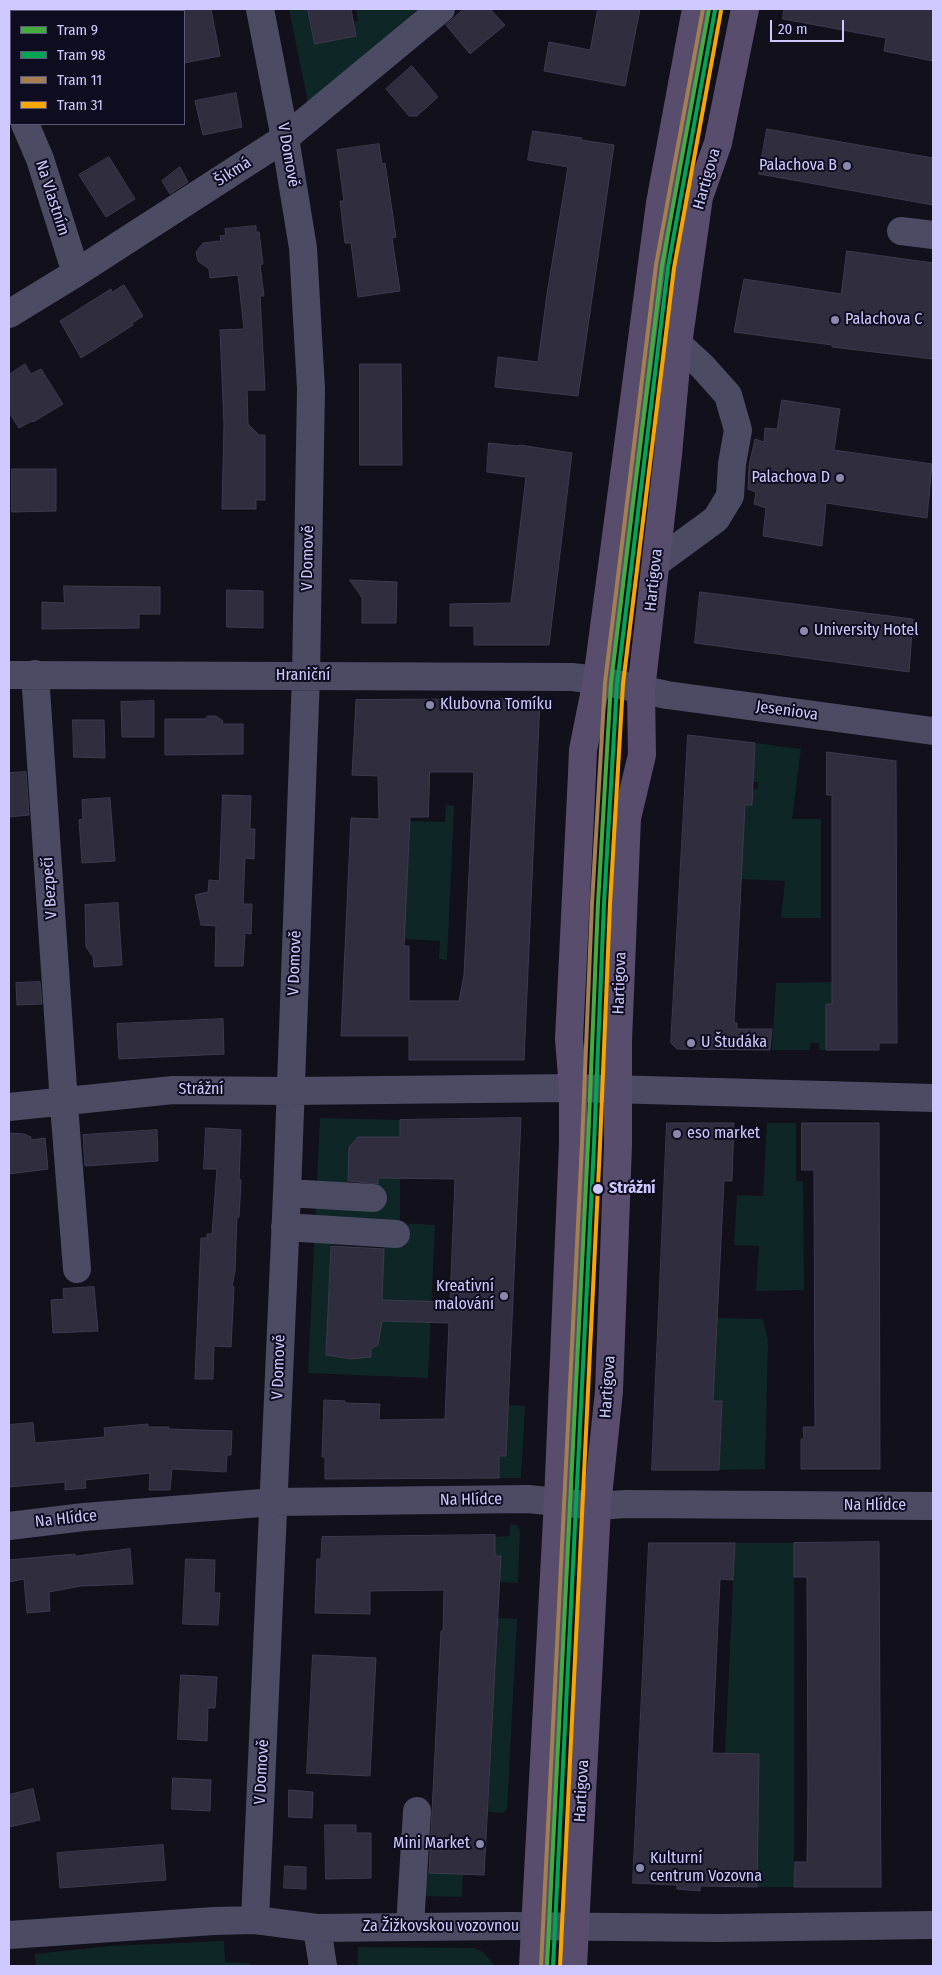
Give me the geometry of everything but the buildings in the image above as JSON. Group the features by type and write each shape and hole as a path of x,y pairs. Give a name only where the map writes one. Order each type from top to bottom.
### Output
{"main road":[{"path":"532,1966 558,1502 573,1143 573,1088 570,1038 583,758 597,680 660,203 696,9"},
{"name":"Hartigova","path":"573,1966 597,1506 609,1391 618,1145 618,1041 627,818 642,754 641,690 678,344 700,197 718,143 746,9"}],"street":[{"name":"V Domově","path":"255,1920 287,1193 306,676 311,389 303,248 286,138 260,9"},
{"name":"Šikmá","path":"9,314 286,138 441,9"},
{"name":"Na Vlastním","path":"25,125 40,159 76,273"},
{"path":"901,231 933,235"},
{"path":"656,563 716,519 730,496 732,464 738,430 728,395 702,366 678,344"},
{"name":"Hraniční","path":"22,675 572,677 597,680 641,690"},
{"name":"V Bezpečí","path":"22,675 65,1102 77,1269"},
{"name":"Jeseniova","path":"641,690 933,731"},
{"name":"Strážní","path":"9,1107 173,1090 290,1091 618,1088 933,1098"},
{"path":"287,1193 373,1198"},
{"path":"285,1227 396,1234"},
{"name":"Na Hlídce","path":"9,1526 84,1517 274,1502 528,1499 597,1506 626,1504 933,1506"},
{"path":"410,1926 417,1811"},
{"name":"Za Žižkovskou vozovnou","path":"9,1935 255,1920 317,1928 410,1926 575,1928 933,1925"},
{"path":"317,1928 323,1966"}],"green space":[{"path":"289,9 308,9 315,44 356,36 354,22 358,21 356,9 418,9 308,103"},
{"path":"755,743 801,749 792,819 821,819 821,918 781,918 785,881 741,879 745,805 752,789 758,789 758,782 753,782"},
{"path":"446,805 454,806 447,960 439,959 440,941 404,939 409,821 445,822"},
{"path":"832,982 832,1004 826,1004 826,1050 819,1050 819,1043 810,1043 810,1050 772,1050 776,983"},
{"path":"320,1118 400,1120 400,1137 357,1138 350,1145 348,1186 377,1186 378,1176 400,1176 400,1223 435,1225 428,1378 308,1373","holes":["331,1239 353,1240 353,1245 384,1247 382,1297 370,1357 351,1359 326,1355"]},
{"path":"767,1123 796,1123 796,1181 803,1181 804,1290 756,1291 759,1246 734,1245 737,1195 763,1196"},
{"path":"717,1318 763,1319 768,1340 765,1469 719,1470 722,1402 713,1401"},
{"path":"508,1405 525,1406 521,1478 499,1478 499,1456 506,1456"},
{"path":"510,1524 517,1525 520,1530 518,1583 499,1582 495,1556 495,1537 510,1536"},
{"path":"735,1543 794,1543 794,1887 757,1887 759,1755 725,1753"},
{"path":"498,1618 517,1619 507,1809 503,1813 488,1812"},
{"path":"418,1872 463,1874 462,1897 418,1896"},
{"path":"224,1941 225,1962 248,1963 255,1966 36,1966 35,1954 109,1946"},
{"path":"358,1947 475,1948 484,1953 495,1966 358,1966"}],"tram line":[{"name":"11","path":"541,1966 582,1144 592,903 605,683 656,265 703,9"},
{"name":"9","path":"547,1966 588,1144 598,903 611,683 662,266 709,9"},
{"name":"98","path":"553,1966 594,1144 604,903 617,684 668,267 715,10"},
{"name":"31","path":"560,1966 610,904 623,684 674,268 721,11"}],"place":[{"name":"Palachova B","path":"847,166"},
{"name":"Palachova C","path":"835,320"},
{"name":"Palachova D","path":"840,478"},
{"name":"University Hotel","path":"804,631"},
{"name":"Klubovna Tomíku","path":"430,705"},
{"name":"U Študáka","path":"691,1043"},
{"name":"eso market","path":"677,1134"},
{"name":"Strážní","path":"598,1189"},
{"name":"Kreativní malování","path":"504,1296"},
{"name":"Mini Market","path":"480,1844"},
{"name":"Kulturní centrum Vozovna","path":"640,1868"}]}
